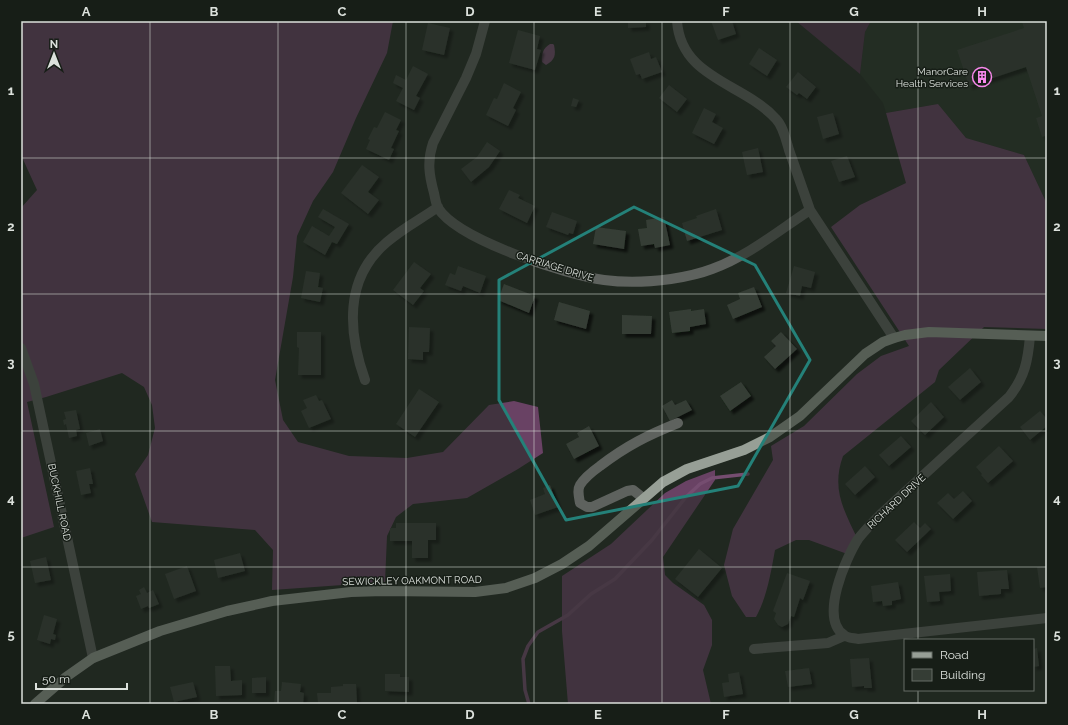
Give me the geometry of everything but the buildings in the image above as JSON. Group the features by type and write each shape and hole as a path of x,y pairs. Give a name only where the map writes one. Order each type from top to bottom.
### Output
{"main road":[{"name":"SEWICKLEY OAKMONT ROAD","path":"36,704 66,677 93,658 200,618 248,605 351,592 475,592 506,588 549,572 575,556 601,536 663,482 687,469 744,450 770,437 800,416 865,354 884,342 894,338 929,332 1047,336"}],"street":[{"name":"CARRIAGE DRIVE","path":"485,21 476,54 466,78 429,153 429,175 438,207 455,225 525,258 590,278 625,282 669,279 711,270 750,250 810,210"},
{"path":"677,21 684,49 693,61 705,71 768,110 778,120 785,136 810,210 894,338"},
{"path":"365,380 356,350 354,333 353,316 357,285 374,255 386,243 399,232 438,207"},
{"name":"RICHARD DRIVE","path":"844,636 838,630 833,617 834,599 853,548 866,528 1009,397 1016,388 1025,370 1030,336"},
{"name":"BUCKHILL ROAD","path":"21,348 34,384 93,658"},
{"path":"643,498 633,490 627,491 592,507 587,507 580,503 580,486 589,475 616,454 643,438 678,423"},
{"path":"754,649 828,643 844,636 858,638 1047,618"}],"highlighted area":[{"path":"634,207 755,265 810,360 738,486 566,520 499,400 499,280"}],"shaded area":[{"path":"21,21 393,21 387,53 356,118 333,172 313,201 297,236 293,277 275,380 283,420 298,442 349,456 407,458 443,452 489,405 514,401 538,407 543,453 467,498 413,504 396,517 387,536 385,582 272,590 273,550 255,530 152,522 135,474 148,455 155,428 152,405 144,387 122,373 27,402 54,527 21,538 21,208 37,190 21,155"},
{"path":"796,21 871,21 865,32 860,74"},
{"path":"871,21 1047,21 1047,204 1024,155 966,138 938,104 886,113 883,103 860,74 865,32"},
{"path":"550,44 554,45 555,54 553,59 546,65 542,62 542,54"},
{"path":"938,104 966,138 1024,155 1047,204 1047,329 984,327 939,370 935,382 843,456 838,479 839,490 844,509 858,540 850,555 809,540 796,540 775,550 768,584 760,609 756,617 746,617 732,596 724,565 733,529 773,460 771,446 804,426 857,374 881,356 909,346 831,227 860,205 906,183 886,113"},
{"path":"715,470 715,480 663,557 665,575 673,583 704,605 712,620 712,645 703,670 711,704 568,704 562,631 562,576 611,544 665,493 686,481"}],"waterway":[{"path":"529,704 525,690 523,659 528,646 538,632 568,615 591,594 615,579 652,540 686,497 700,484 712,478 748,474"}],"place":[{"name":"ManorCare Health Services","path":"982,77"}]}
